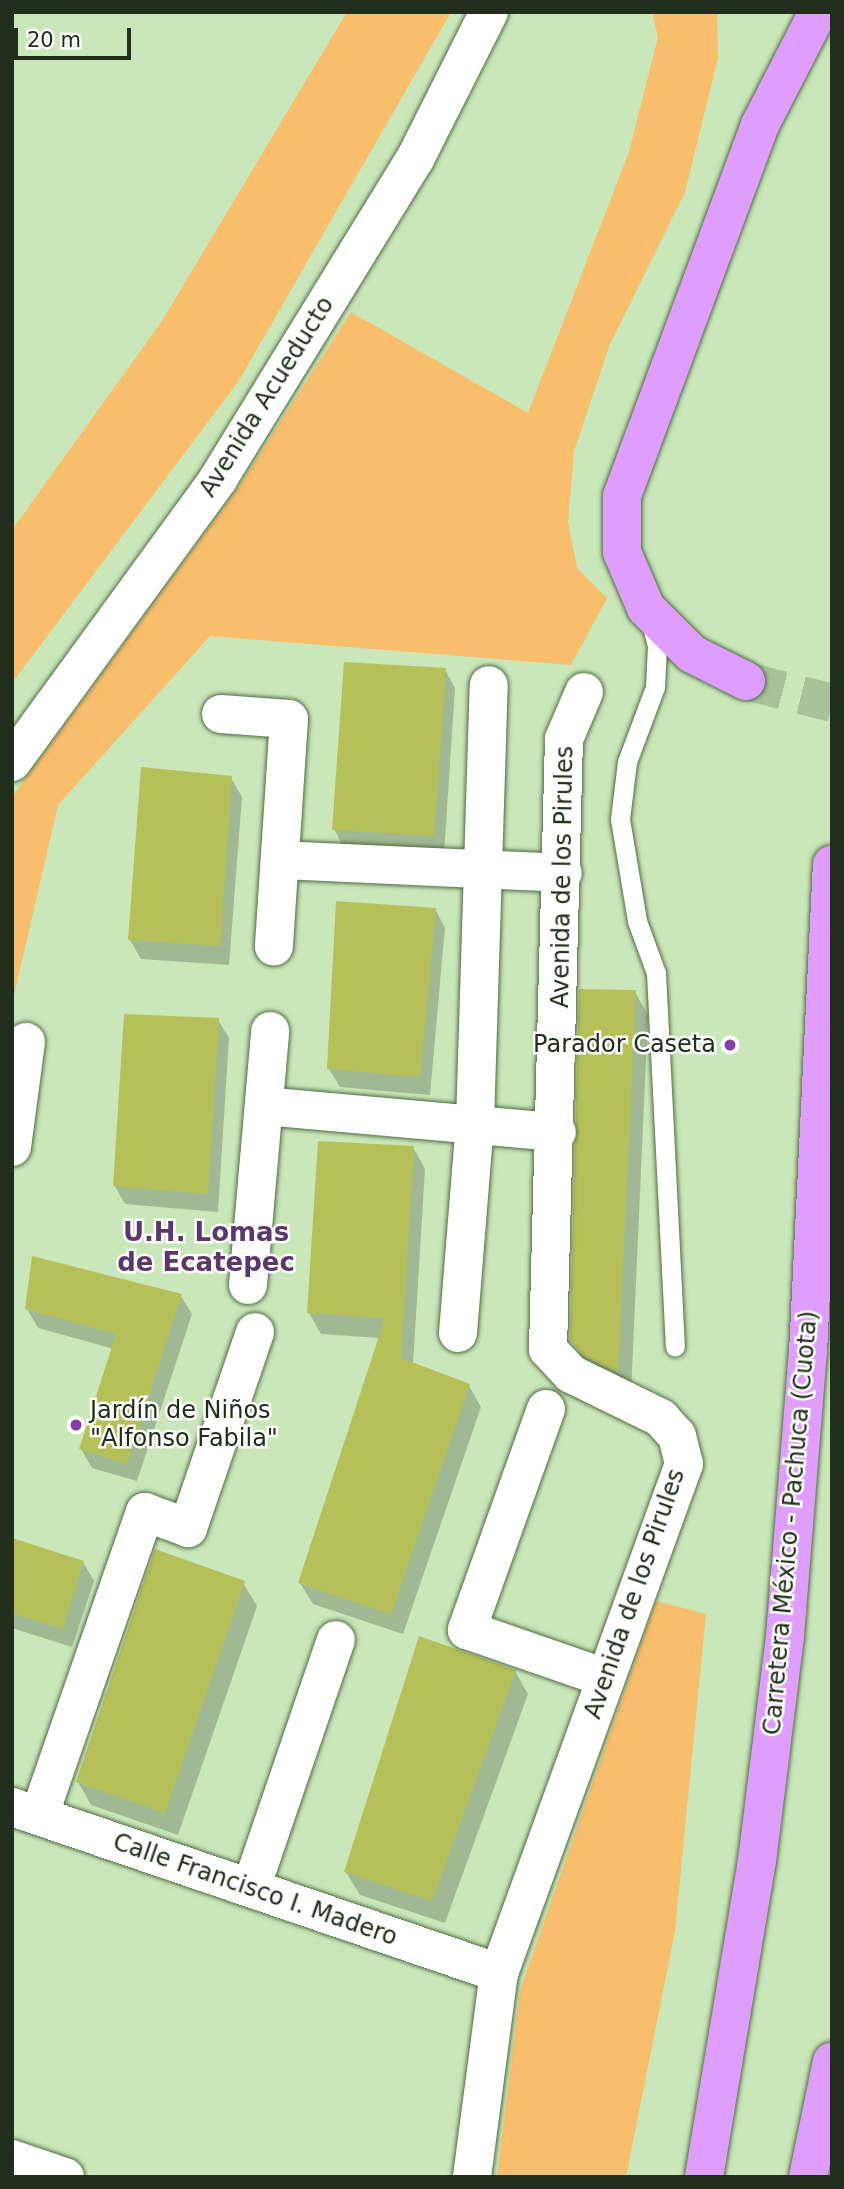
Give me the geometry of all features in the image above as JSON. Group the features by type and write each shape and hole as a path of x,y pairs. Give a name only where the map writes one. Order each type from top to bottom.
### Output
{"highway":[{"path":"746,681 692,654 646,608 622,552 622,496 632,462 760,125 818,12"},
{"name":"Carretera México - Pachuca (Cuota)","path":"704,2177 757,1861 785,1636 807,1353 832,865"},
{"path":"808,2177 832,2061"}],"street":[{"name":"Avenida Acueducto","path":"12,762 218,479 415,159 489,12"},
{"path":"458,1333 475,1122 489,685"},
{"name":"Avenida de los Pirules","path":"472,2177 499,1973 684,1464 677,1436 661,1418 571,1374 548,1349 557,1132 564,739 584,692"},
{"path":"221,714 289,719 274,947"},
{"path":"280,860 485,872 563,873"},
{"path":"248,1285 270,1031"},
{"path":"12,1147 26,1042"},
{"path":"264,1107 475,1122 557,1132"},
{"path":"26,1812 145,1512 188,1528 255,1332"},
{"path":"546,1409 467,1630 606,1678"},
{"path":"251,1888 336,1640"},
{"name":"Calle Francisco I. Madero","path":"26,1812 499,1973"},
{"path":"12,2160 65,2177"}],"lane":[{"path":"646,608 658,665 627,762 620,819 637,921 656,973 675,1347"}],"shaded area":[{"path":"347,12 451,12 238,382 12,683 12,530 162,321"},
{"path":"652,12 717,12 718,58 685,192 610,344 574,451 568,522 577,568 607,598 571,665 210,636 58,805 12,1004 12,797 238,488 351,312 528,413 629,152 658,37"},
{"path":"656,1601 706,1614 675,1931 626,2177 497,2177 520,1991"}],"building":[{"path":"344,662 446,668 434,836 332,830"},
{"path":"141,767 232,776 220,946 128,940"},
{"path":"336,901 436,908 420,1077 327,1069"},
{"path":"579,989 636,990 618,1372 584,1356 570,1341"},
{"path":"124,1014 219,1018 208,1194 113,1186"},
{"path":"318,1141 414,1146 401,1358 470,1384 391,1614 298,1583 385,1318 307,1313"},
{"path":"32,1256 182,1294 127,1464 79,1449 116,1334 25,1309"},
{"path":"12,1538 84,1561 62,1629 12,1613"},
{"path":"155,1549 245,1581 165,1813 76,1782"},
{"path":"419,1636 516,1670 432,1901 344,1872"}],"tunnel":[{"path":"746,681 832,703"}],"place":[{"name":"Parador Caseta","path":"730,1045"},
{"name":"Jardín de Niños \"Alfonso Fabila\"","path":"76,1425"}],"district":[{"name":"U.H. Lomas de Ecatepec","path":"206,1248"}]}
